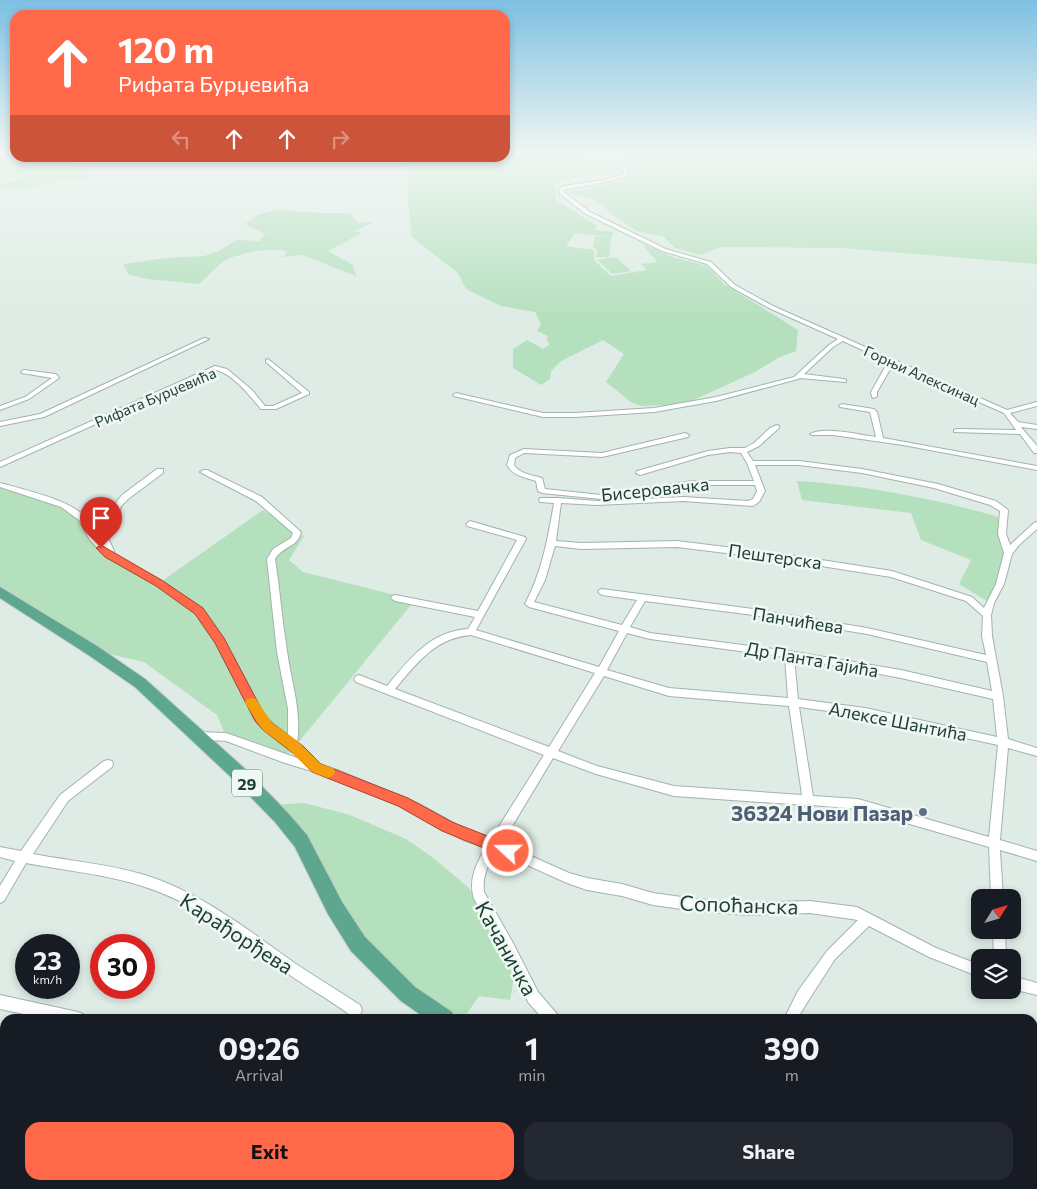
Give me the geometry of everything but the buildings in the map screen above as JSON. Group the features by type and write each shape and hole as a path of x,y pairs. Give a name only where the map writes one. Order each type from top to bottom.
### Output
{"main road":[{"name":"29","path":"0,592 92,650 140,684 198,736 295,832 314,863 335,908 358,944 408,994 438,1014"}],"street":[{"name":"Горњи Алексинац","path":"582,208 664,250 709,263 733,286 753,298 891,362 1006,412 1037,451"},
{"name":"Рифата Бурџевића","path":"0,424 42,416 206,339"},
{"path":"801,376 831,346 842,339"},
{"name":"Рифата Бурџевића","path":"0,464 215,368 225,370 250,391 263,408 274,408 307,393 268,361"},
{"path":"874,396 874,392 891,362"},
{"path":"0,408 27,398 56,378 55,376 24,372"},
{"path":"456,395 543,415 576,416 654,410 707,401 801,376 844,381"},
{"path":"1006,412 1037,404"},
{"path":"842,406 872,410 880,440"},
{"path":"1016,424 1037,426"},
{"name":"Бисеровачка","path":"640,473 723,452 743,451 758,444 768,432 777,428"},
{"name":"Горњи Алексинац","path":"956,431 1022,432"},
{"path":"814,434 833,433 880,440 1037,468"},
{"name":"Бисеровачка","path":"543,500 597,503 683,499 750,504 759,496 761,491 757,483 692,483 601,497 542,491 539,480 520,474 510,464 511,459 516,454 524,451 602,455 685,435"},
{"path":"743,451 751,463 757,483"},
{"path":"751,463 799,462 862,471 935,486 993,502 1004,510 1002,534 1008,553"},
{"path":"108,554 110,550 105,540 104,531 118,504 160,471"},
{"path":"204,472 259,499 297,532 295,538 276,551 271,559 282,653 292,712 294,731 292,744"},
{"path":"0,484 64,505 73,510 82,518 96,543 108,554 160,583 199,611 220,641 260,717 317,768"},
{"path":"551,543 558,500"},
{"path":"470,524 522,539 471,632"},
{"path":"997,889 994,842 1003,742 998,696 987,636 988,615 990,603 1000,584 1008,553 1016,542 1037,525"},
{"name":"Др Панта Гајића","path":"551,543 544,570 529,604 650,636 789,654 901,674 998,696"},
{"name":"Пештерска","path":"551,543 581,546 677,544 783,557 892,574 969,599 988,615"},
{"name":"Панчићева","path":"602,592 753,612 867,631 992,660"},
{"path":"395,598 481,615"},
{"path":"494,845 601,672 642,598"},
{"name":"Алексе Шантића","path":"389,690 416,656 451,634 471,632 669,692 793,702 864,712 1003,742 1037,752"},
{"path":"789,654 793,702 808,802"},
{"path":"359,679 551,754 596,770 674,791 808,802 858,804 1037,856"},
{"name":"Сопоћанска","path":"198,736 226,737 317,768 407,804 447,826 567,878 654,899 735,908 810,907 857,913 933,953 971,968"},
{"path":"0,897 23,858 64,798 108,764"},
{"name":"Качаничка","path":"494,845 482,865 476,891 509,947 533,997 548,1014"},
{"name":"Карађорђева","path":"0,852 23,858 100,870 145,881 185,896 216,914 294,970 355,1010"},
{"path":"793,1014 831,955 868,919"},
{"path":"1021,985 1037,989"},
{"path":"0,1002 55,1014"}],"green space":[{"path":"409,208 569,208 597,225 596,230 613,232 612,237 575,233 566,246 594,250 594,260 611,276 646,270 641,264 657,262 642,244 673,257 707,266 724,284 798,330 796,351 685,404 641,406 631,402 606,382 624,354 603,340 561,361 551,371 550,379 541,385 513,368 513,349 527,340 543,349 550,344 547,341 548,336 537,331 541,324 535,312 501,306 466,289 458,273 412,237"},
{"path":"605,208 1037,208 1037,264 841,248 720,247 702,255 675,248 663,236 639,232"},
{"path":"276,210 350,213 358,223 374,222 355,231 362,233 328,251 353,265 356,276 303,255 283,257 287,252 281,250 248,253 226,260 199,284 147,279 128,274 123,264 167,258 204,256 219,251 236,240 260,241 265,234 245,224 257,215"},
{"path":"595,236 611,237 609,257 596,257 597,249 593,248"},
{"path":"616,257 631,271 612,274 598,260"},
{"path":"797,481 875,489 952,505 1002,518 1008,553 990,603 959,584 971,560 921,540 911,513 802,500"},
{"path":"0,485 73,510 101,548 159,583 263,510 304,536 289,560 303,572 415,600 285,759 226,737 217,715 144,662 92,650 0,592"},
{"path":"304,803 350,815 406,839 432,857 469,888 490,926 514,977 510,1000 479,996 466,1014 438,1014 386,974 270,805"}],"slow traffic":[{"path":"252,703 268,726 292,744 317,768 328,772"}],"place":[{"name":"36324 Нови Пазар","path":"923,812"}],"route":[{"path":"101,548 108,554 160,583 204,616 220,641 260,717 317,768 415,807 447,826 479,841 508,851"}]}
